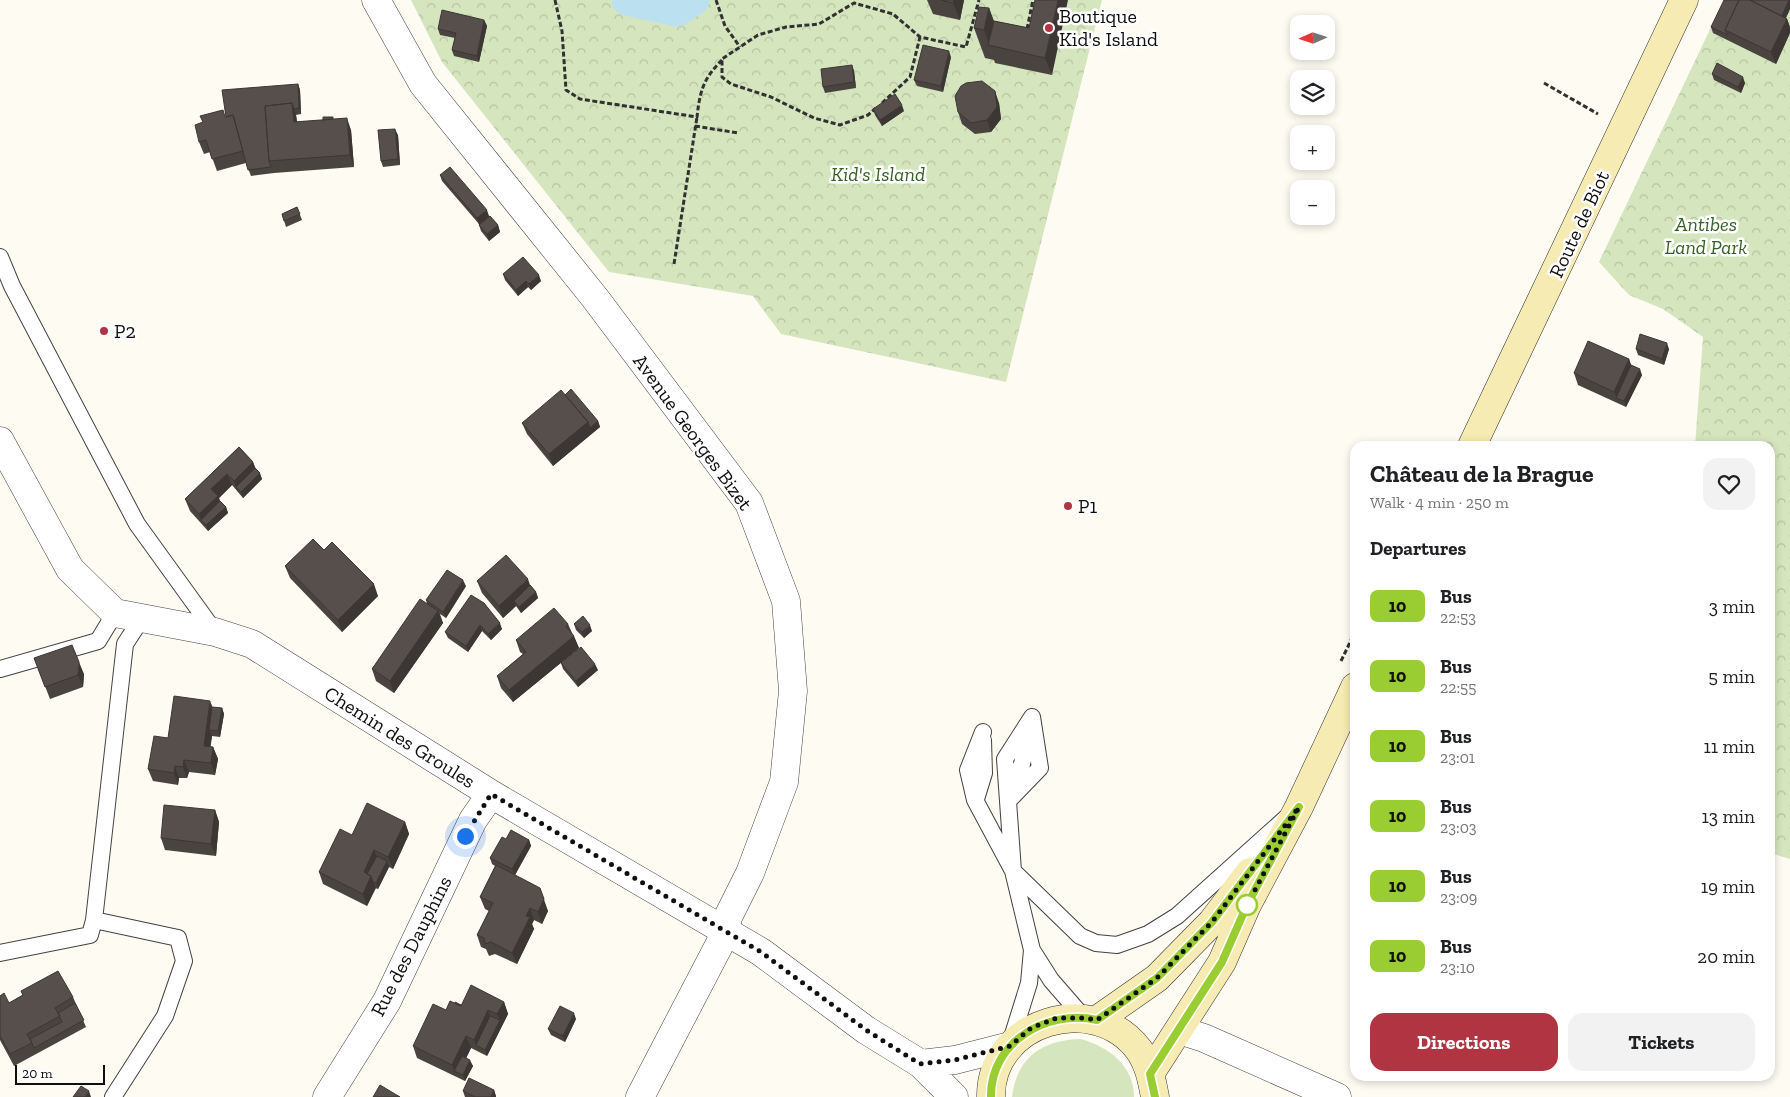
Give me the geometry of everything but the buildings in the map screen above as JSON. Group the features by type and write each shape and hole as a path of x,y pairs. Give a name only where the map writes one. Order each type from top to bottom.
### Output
{"main road":[{"name":"Route de Biot","path":"1474,441 1684,0"},
{"path":"1152,1085 1179,1030 1222,962 1247,905 1299,807 1350,698"},
{"path":"1090,1019 1157,978 1212,922 1299,807"},
{"path":"991,1097 997,1066 1010,1046 1031,1028 1057,1018 1090,1019 1120,1032 1138,1050 1152,1085"}],"street":[{"name":"Avenue Georges Bizet","path":"376,0 423,84 595,298 749,503 786,601 793,691 784,782 750,874 728,917 726,932 640,1097"},
{"path":"0,441 70,569 115,614"},
{"name":"Chemin des Groules","path":"115,614 215,632 252,644 491,794 761,952 866,1030 920,1064 954,1097"},
{"name":"Rue des Dauphins","path":"327,1097 386,1001 473,820 491,794"},
{"path":"1179,1030 1204,1038 1337,1097"},
{"path":"920,1064 955,1060 1010,1046"}],"lane":[{"path":"0,257 12,286 137,524 215,632"},
{"path":"0,669 98,641 115,614"},
{"path":"0,953 90,935 94,920 125,644 142,618"},
{"path":"1008,801 1040,768 1032,717 1005,759 1008,801 1013,871 1032,950 1029,983 1010,1046"},
{"path":"983,732 984,773 975,800 1013,871 1080,936 1096,943 1117,945 1148,934 1177,916 1299,807"},
{"path":"94,920 178,938 184,961 164,1016 112,1097"},
{"path":"1032,950 1051,980 1090,1019"}],"path":[{"path":"555,0 562,30 566,90 580,99 696,117"},
{"path":"716,0 725,26 740,47"},
{"path":"674,264 699,93 708,74 722,60 758,35 786,26 819,24 854,2 893,14 920,37 966,47 979,0"},
{"path":"1025,36 1033,7 1033,0"},
{"path":"1033,7 1038,8"},
{"path":"1058,12 1120,26"},
{"path":"972,26 981,27"},
{"path":"722,60 722,77 731,84 771,97 814,118 840,126 868,115 910,77 920,37"},
{"path":"1544,83 1598,113 1591,133 1618,142"},
{"path":"695,126 738,133"}],"green space":[{"name":"Kid's Island","path":"411,0 1102,0 1006,382 781,334 753,296 609,272 442,62"},
{"name":"Antibes Land Park","path":"1724,0 1790,0 1790,859 1775,854 1775,441 1695,441 1703,337 1663,309 1629,295 1599,262"},
{"path":"1081,1039 1101,1047 1118,1059 1130,1076 1134,1097 1012,1097 1019,1071 1034,1053 1054,1043"}],"waterway":[{"path":"627,0 677,11 694,0"}],"bus line":[{"name":"10","path":"991,1097 991,1089 997,1066 1010,1046 1031,1028 1057,1018 1097,1020 1157,978 1212,922 1299,807 1247,905 1222,962 1150,1074 1155,1097"}],"place":[{"name":"Boutique Kid's Island","path":"1049,28"},
{"name":"P2","path":"104,331"},
{"name":"P1","path":"1068,506"}],"route":[{"path":"465,836 473,820 491,794 761,952 866,1030 920,1064 955,1060 1010,1046 1031,1028 1057,1018 1097,1020 1157,978 1212,922 1299,807 1247,905"}]}
